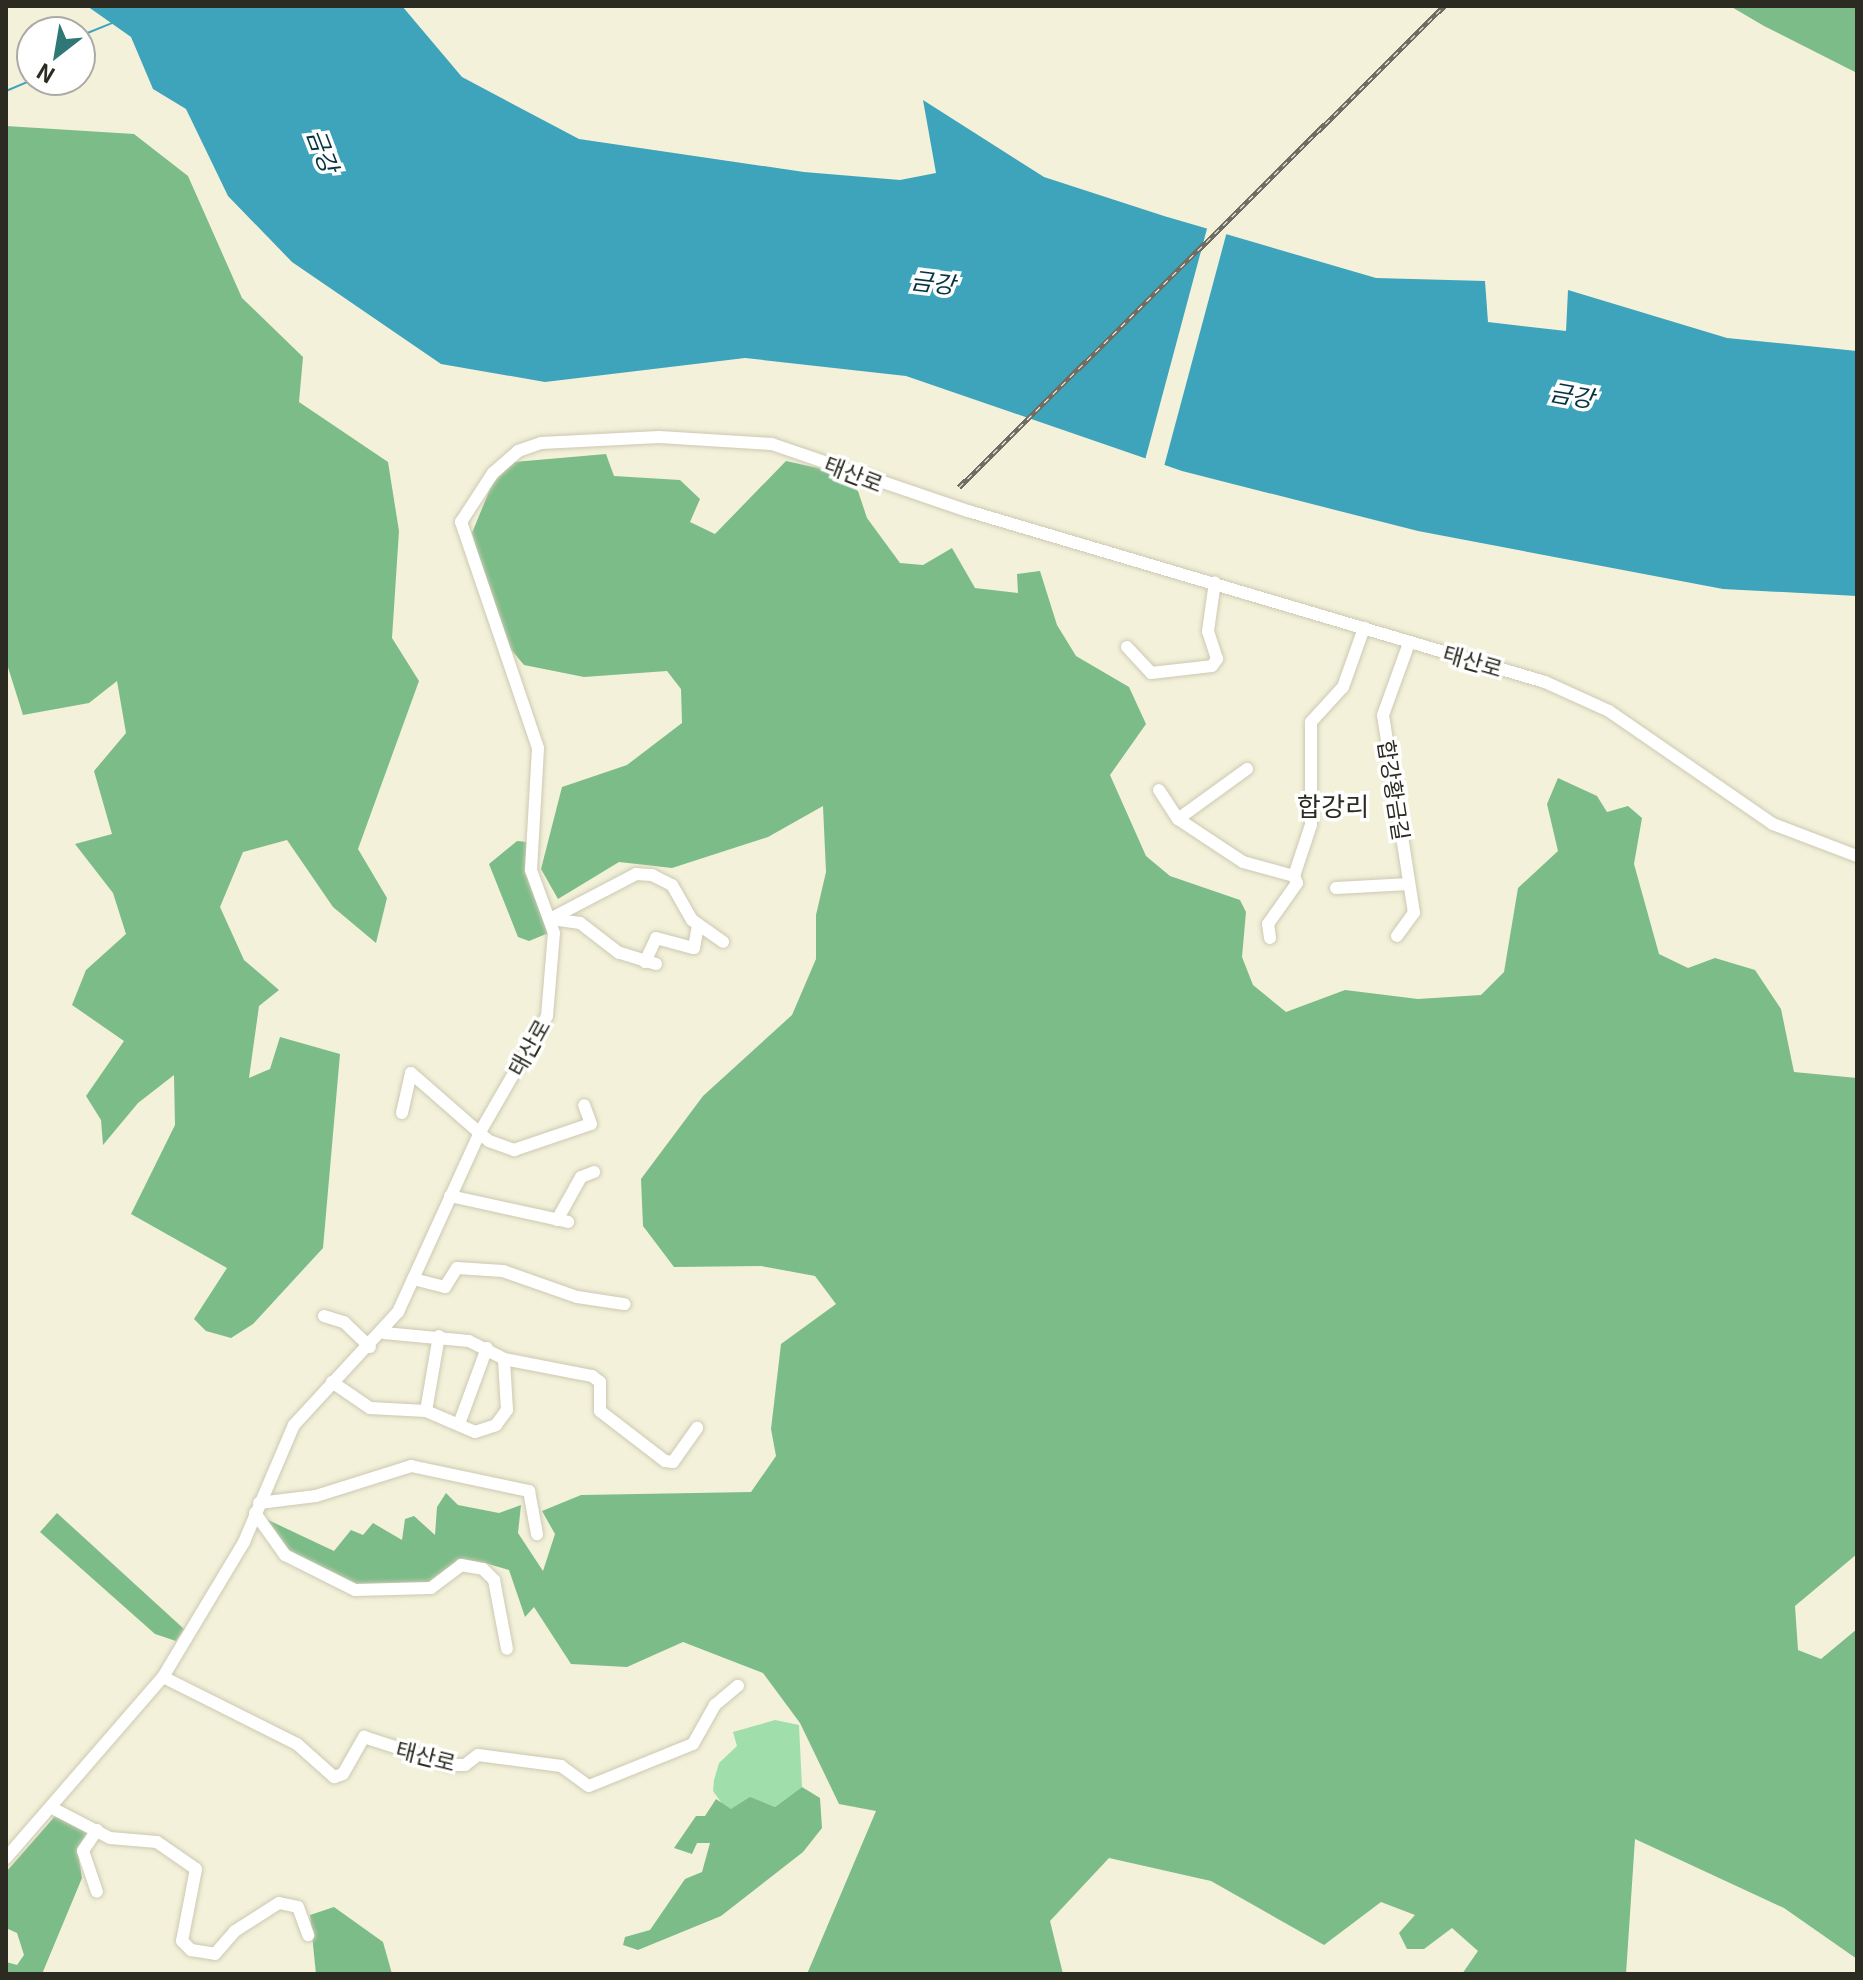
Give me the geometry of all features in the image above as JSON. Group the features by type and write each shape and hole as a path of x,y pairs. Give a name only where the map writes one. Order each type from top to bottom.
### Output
{"street":[{"name":"태산로","path":"6,1858 54,1809 163,1677 225,1576 294,1425 332,1382 384,1333 413,1279 480,1132 547,1016 554,954 550,919 531,870 538,748 461,522 493,473 518,451 541,443 659,437 772,444 954,507 1215,582 1409,643 1496,665 1609,711 1773,824 1857,856"},
{"path":"1127,647 1151,673 1212,666 1217,659 1208,631 1215,582"},
{"path":"1270,938 1268,924 1297,883 1294,876 1311,825 1311,722 1343,687 1364,628"},
{"name":"합강황금길","path":"1397,936 1414,913 1383,715 1409,643"},
{"path":"1178,819 1247,769"},
{"path":"1159,790 1178,819 1243,862 1294,876"},
{"path":"550,919 594,892 636,874 652,875 672,885 698,925 723,942"},
{"path":"1336,888 1409,884"},
{"path":"550,919 580,923 619,953 651,963 656,938 694,948 698,925"},
{"path":"402,1113 411,1073 500,1146 535,1148 591,1124 584,1105"},
{"path":"450,1196 563,1221 581,1177 594,1172"},
{"path":"413,1279 445,1287 457,1268 503,1271 577,1297 624,1304"},
{"path":"324,1316 344,1322 370,1347"},
{"path":"384,1333 439,1336 487,1348 504,1359 592,1376 600,1382 600,1411 665,1461 673,1462 697,1428"},
{"path":"426,1411 439,1336"},
{"path":"459,1424 487,1348"},
{"path":"332,1382 378,1410 426,1411 475,1432 486,1429 507,1410 504,1359"},
{"path":"507,1649 494,1580 483,1569 461,1565 431,1588 355,1590 285,1555 257,1508 316,1496 411,1466 529,1491 537,1534"},
{"name":"태산로","path":"163,1677 297,1744 334,1777 343,1774 364,1737 450,1765 465,1765 478,1755 561,1766 589,1786 693,1744 715,1705 738,1686"},
{"path":"54,1809 110,1838 157,1842 196,1869 182,1941 191,1950 215,1954 235,1931 279,1903 298,1907 308,1935"},
{"path":"97,1830 83,1851 97,1892"}],"green space":[{"path":"1730,6 1857,6 1857,73 1764,26"},
{"path":"6,126 134,134 188,176 242,298 303,357 299,402 388,462 399,531 392,638 419,681 358,849 387,898 376,943 333,907 287,840 243,852 220,907 244,960 279,990 259,1006 249,1078 270,1069 280,1037 340,1054 323,1248 253,1324 231,1338 206,1331 194,1319 227,1268 131,1214 175,1125 174,1075 138,1103 103,1145 101,1120 86,1096 124,1041 72,1005 86,970 126,934 113,893 75,844 112,834 94,771 126,733 117,681 89,703 23,715 6,661"},
{"path":"606,454 614,476 680,480 700,499 690,522 715,534 786,461 818,468 857,488 867,518 900,563 923,565 952,548 975,588 1018,593 1017,574 1040,571 1057,625 1076,656 1129,687 1146,724 1110,775 1146,856 1170,876 1240,900 1246,912 1242,957 1253,985 1286,1012 1345,990 1418,999 1481,995 1504,972 1518,888 1558,851 1547,804 1558,778 1597,796 1607,812 1628,806 1642,818 1634,864 1659,954 1688,968 1715,958 1755,970 1781,1009 1794,1072 1857,1078 1857,1554 1795,1606 1798,1650 1821,1659 1857,1629 1857,1959 1784,1908 1635,1839 1626,1974 1462,1974 1478,1951 1452,1928 1424,1949 1407,1949 1399,1933 1415,1915 1381,1902 1324,1945 1211,1881 1109,1858 1050,1921 1063,1974 807,1974 876,1811 839,1804 800,1723 763,1673 683,1642 627,1667 571,1664 534,1607 525,1617 509,1570 485,1563 428,1586 359,1588 287,1552 264,1518 334,1551 351,1530 363,1535 373,1523 402,1540 405,1519 414,1516 435,1535 437,1507 446,1493 458,1505 499,1513 521,1505 518,1533 543,1571 555,1534 542,1511 581,1495 751,1492 776,1456 771,1429 781,1344 836,1304 815,1276 761,1266 674,1267 643,1226 641,1179 703,1096 792,1015 816,959 816,915 826,872 823,806 768,837 672,868 619,862 558,899 541,869 562,787 627,765 682,723 681,689 667,671 584,677 524,665 502,639 472,533 492,484 514,462"},
{"path":"517,841 527,842 525,865 551,932 529,941 518,937 489,864"},
{"path":"57,1513 184,1629 176,1641 155,1634 40,1532"},
{"path":"775,1720 799,1725 802,1787 775,1807 754,1799 731,1809 723,1805 713,1791 714,1780 719,1763 737,1746 733,1732"},
{"path":"802,1787 820,1798 822,1828 803,1852 721,1916 638,1950 623,1945 625,1937 650,1930 685,1879 702,1872 710,1843 697,1843 692,1854 674,1848 696,1816 705,1816 716,1799 731,1809 750,1797 775,1807"},
{"path":"56,1815 94,1831 78,1852 82,1878 42,1974 6,1974 6,1962 17,1965 24,1955 17,1933 6,1928 6,1872"},
{"path":"334,1907 383,1942 392,1974 316,1974 310,1915"}],"water":[{"name":"금강","path":"87,6 402,6 462,77 579,139 804,172 900,180 936,173 923,100 1044,177 1164,216 1376,278 1485,281 1488,322 1566,331 1568,290 1727,338 1857,351 1857,596 1723,589 1418,531 1182,471 906,376 745,358 545,382 441,364 292,262 228,196 186,109 153,89 131,37"}],"pier":[{"path":"1208,225 1227,230 1157,494 1137,489"}],"waterway":[{"path":"96,30 112,23"},
{"path":"6,91 16,87"}],"railway":[{"path":"959,487 1444,6"}],"district":[{"name":"합강리","path":"1333,805"}]}
